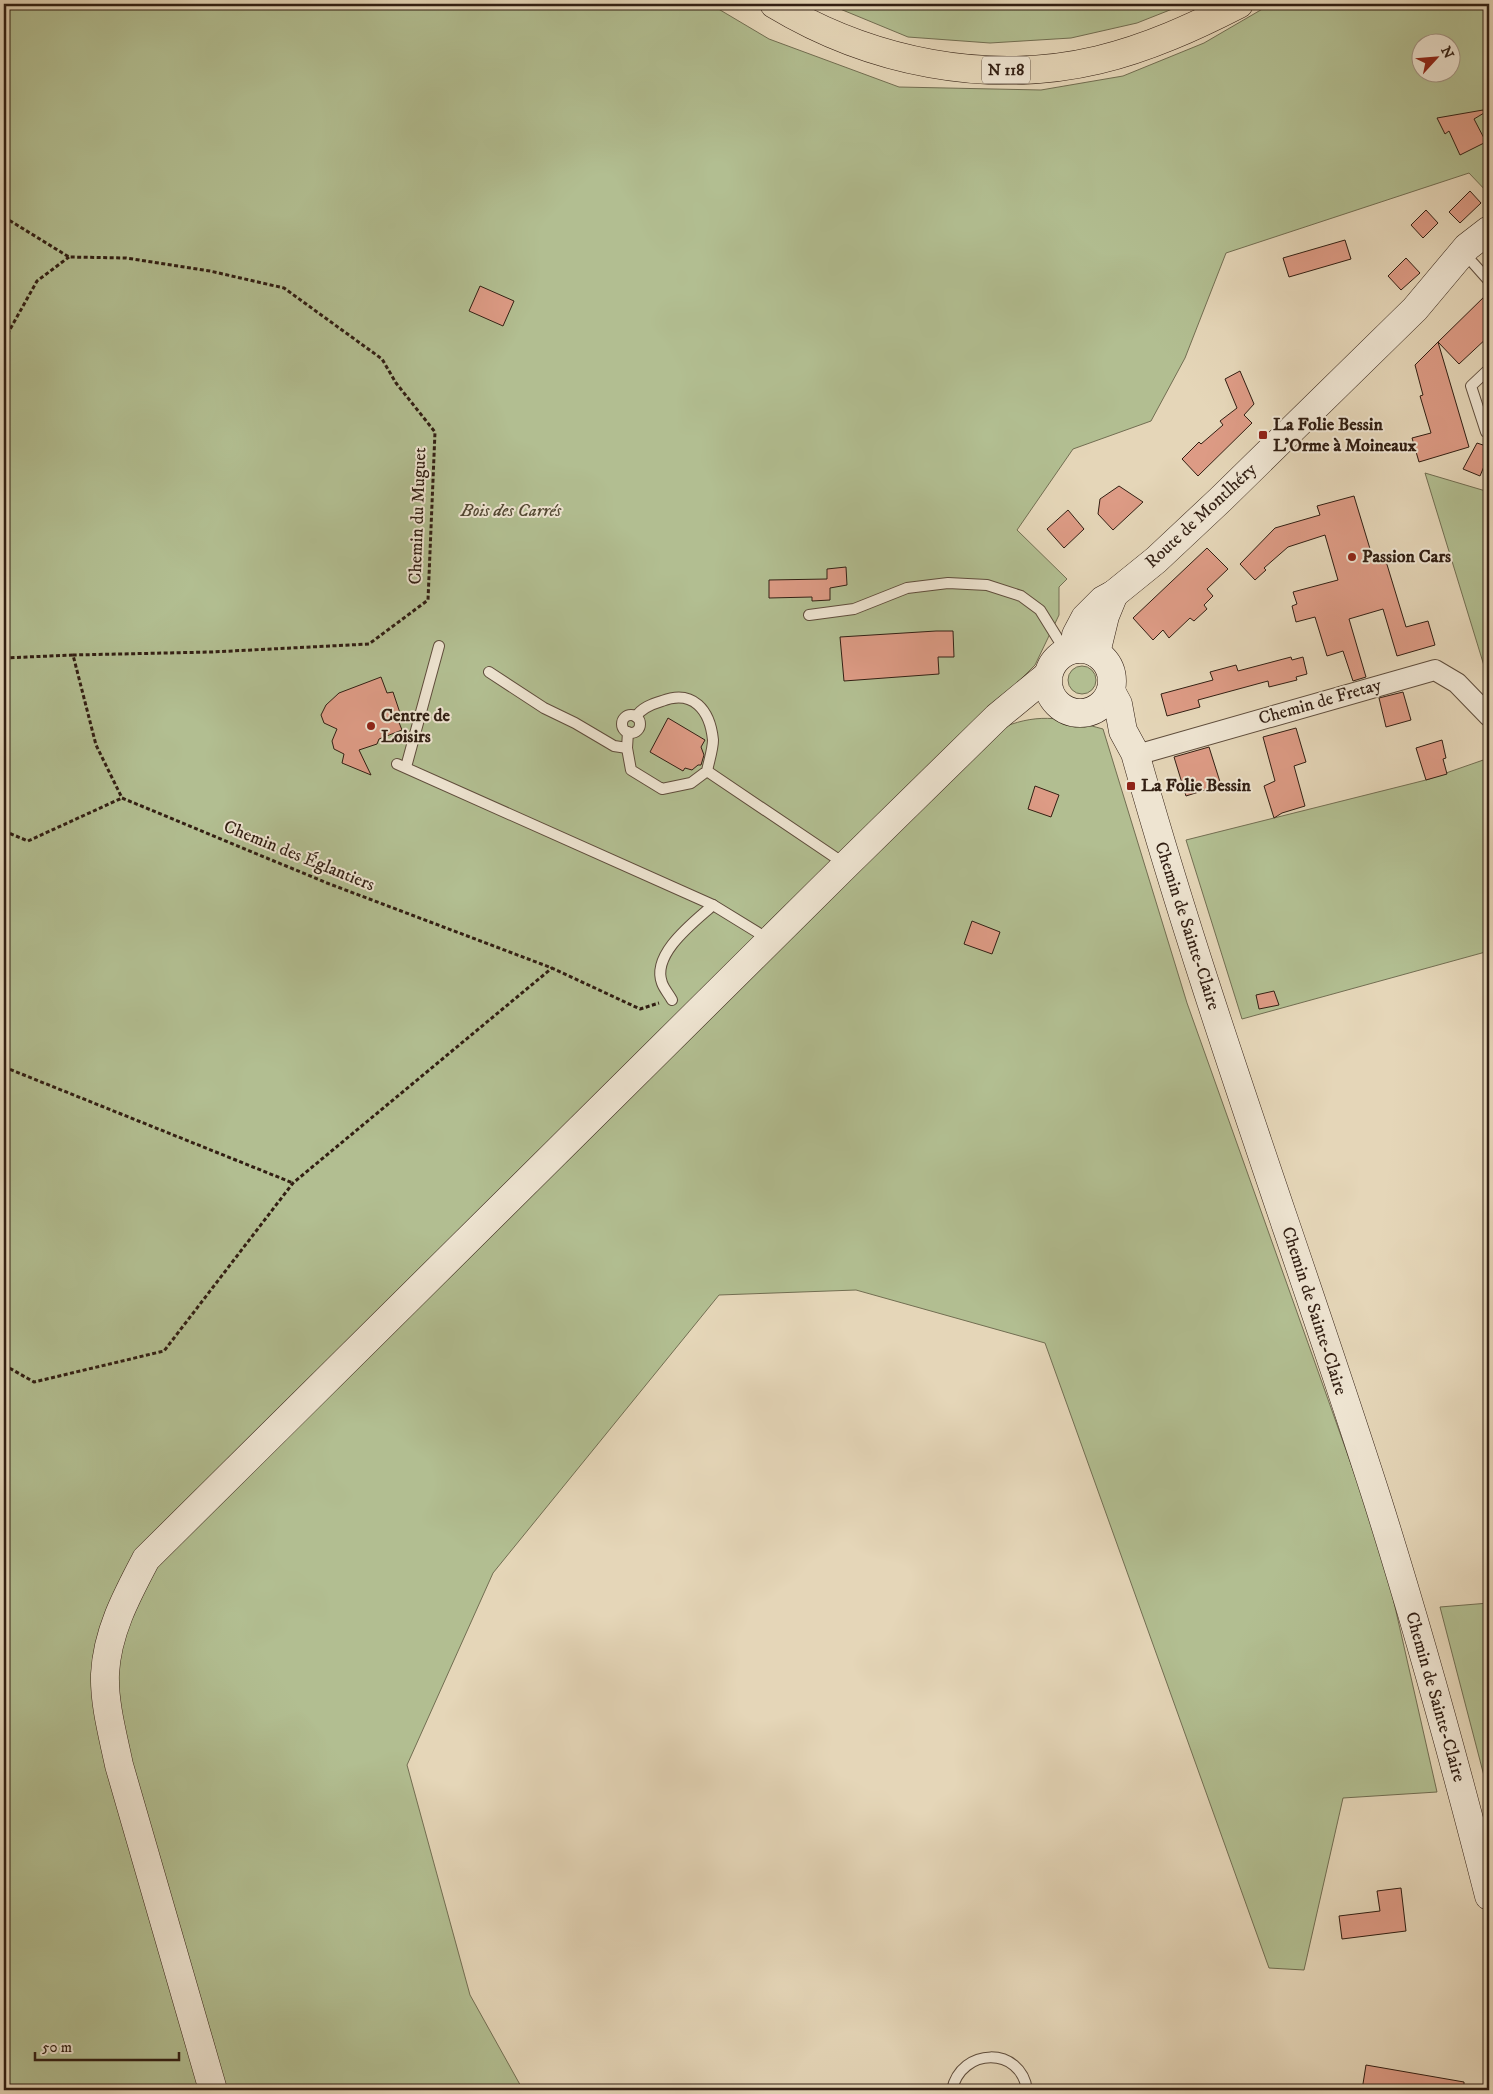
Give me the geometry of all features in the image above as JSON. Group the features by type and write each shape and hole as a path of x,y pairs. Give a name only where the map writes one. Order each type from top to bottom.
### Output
{"highway":[{"name":"N 118","path":"774,4 847,40 888,54 949,67 1019,70 1050,68 1098,60 1129,51 1190,28 1239,4"}],"main road":[{"name":"Route de Montlhéry","path":"1080,651 1076,635 1084,618 1103,600 1114,594 1156,560 1221,499 1414,309 1467,247 1489,230"},
{"name":"Route de Montlhéry","path":"1414,309 1484,264"},
{"path":"213,2090 119,1765 108,1712 105,1675 109,1646 124,1600 146,1559 997,717 1048,675 1058,657 1080,651 1108,665 1111,673 1111,691 1101,706 1073,711 1043,706 997,717"},
{"path":"1048,675 1050,694 1073,711 1129,742"},
{"name":"Chemin de Sainte-Claire","path":"1111,691 1118,704 1187,929 1378,1502 1446,1727 1489,1896"}],"street":[{"name":"Chemin de Fretay","path":"1129,742 1435,670 1456,683 1489,716"}],"lane":[{"path":"1486,432 1471,386 1489,368"},
{"path":"808,615 854,609 907,588 948,583 987,585 1022,596 1040,610 1080,651"},
{"path":"439,646 402,766 712,905 771,940"},
{"path":"489,672 544,708 576,723 614,746 627,748"},
{"path":"671,697 696,701 706,712 713,741 707,771 691,783 662,789 631,770 627,748 628,732 623,728 623,720 627,716 636,717 651,705 671,697"},
{"path":"707,771 846,865"},
{"path":"672,1000 662,982 661,969 666,953 682,933 712,905"},
{"path":"952,2090 956,2077 964,2067 975,2060 988,2057 1000,2058 1012,2064 1021,2074 1027,2090"}],"path":[{"name":"Chemin du Muguet","path":"4,218 69,257 126,258 210,271 284,288 382,359 396,383 435,432 428,600 369,644 212,652 73,656"},
{"path":"4,340 37,282 69,257"},
{"path":"4,658 73,656 96,745 122,798 28,841 4,831"},
{"name":"Chemin des Églantiers","path":"122,798 327,883 552,968 640,1009 672,1000"},
{"path":"4,1365 34,1382 164,1351 293,1183 552,968"},
{"path":"4,1068 293,1183"}],"green space":[{"name":"Bois des Carrés","path":"4,4 710,4 769,39 899,87 1041,90 1123,76 1204,43 1271,4 1489,4 1489,194 1469,173 1226,253 1185,358 1151,421 1073,449 1017,530 1067,579 1059,587 1059,615 1035,665 991,709 1004,727 1017,722 1042,718 1077,722 1103,729 1187,1003 1383,1554 1437,1792 1343,1798 1304,1970 1269,1968 1045,1343 856,1290 719,1295 493,1573 407,1765 470,1995 523,2090 4,2090"},
{"path":"828,4 1185,4 1137,23 1071,38 990,43 908,37"},
{"path":"1425,473 1489,492 1489,682"},
{"path":"1082,666 1092,670 1096,680 1092,690 1082,694 1072,690 1068,680 1072,670"},
{"path":"1489,758 1489,951 1242,1019 1186,840 1426,780"},
{"path":"1489,1603 1489,1795 1440,1607"}],"building":[{"path":"1483,110 1484,113 1474,119 1486,142 1460,155 1449,131 1445,134 1437,118"},
{"path":"1470,191 1481,203 1460,223 1449,212"},
{"path":"1426,210 1438,223 1423,238 1411,225"},
{"path":"1345,240 1351,259 1289,277 1283,258"},
{"path":"1406,258 1420,273 1401,290 1388,276"},
{"path":"480,286 514,301 503,326 469,311"},
{"path":"1489,292 1489,336 1459,364 1438,342"},
{"path":"1438,342 1469,447 1419,462 1412,438 1431,433 1420,396 1423,395 1415,365"},
{"path":"1240,371 1254,404 1244,415 1252,423 1198,476 1182,459 1199,442 1201,444 1223,425 1220,421 1237,408 1225,379"},
{"path":"1477,443 1489,447 1489,466 1485,464 1480,476 1463,469"},
{"path":"1119,486 1143,502 1113,530 1098,514 1100,499"},
{"path":"1354,496 1374,562 1385,558 1406,627 1428,621 1435,645 1397,656 1383,609 1349,619 1366,677 1353,681 1343,651 1327,656 1315,617 1296,622 1292,606 1297,604 1293,592 1338,580 1325,535 1288,547 1264,568 1266,570 1255,580 1240,564 1275,528 1320,515 1317,506"},
{"path":"1068,510 1084,529 1064,548 1047,529"},
{"path":"1207,548 1228,569 1207,589 1213,596 1204,605 1207,609 1194,621 1190,618 1169,638 1163,630 1153,640 1133,618"},
{"path":"846,567 847,585 830,588 830,600 812,601 812,597 769,598 769,580 827,579 827,569"},
{"path":"953,631 954,657 938,657 939,674 844,681 840,637"},
{"path":"1291,657 1292,660 1303,657 1307,674 1296,677 1297,680 1269,687 1268,681 1198,700 1200,707 1167,716 1161,694 1213,680 1210,672 1236,665 1238,671"},
{"path":"381,677 387,693 393,692 402,719 398,720 402,730 379,739 377,744 359,750 371,775 342,763 344,754 334,749 332,741 337,729 324,723 321,715 326,705 339,693"},
{"path":"1403,692 1411,720 1386,727 1379,698"},
{"path":"668,718 705,740 701,747 704,755 701,765 692,770 685,768 683,771 650,752"},
{"path":"1296,728 1306,762 1294,766 1305,806 1282,813 1274,818 1264,786 1275,781 1263,737"},
{"path":"1442,740 1446,758 1443,759 1447,774 1426,780 1416,748"},
{"path":"1209,747 1221,785 1186,796 1174,757"},
{"path":"1035,786 1059,795 1051,817 1028,809"},
{"path":"972,921 1000,932 992,954 964,944"},
{"path":"1274,991 1279,1005 1259,1009 1256,995"},
{"path":"1401,1888 1406,1931 1342,1939 1339,1916 1380,1911 1377,1891"},
{"path":"1366,2065 1464,2082 1464,2090 1362,2090"}],"place":[{"name":"La Folie Bessin L'Orme à Moineaux","path":"1263,435"},
{"name":"Passion Cars","path":"1352,557"},
{"name":"Centre de Loisirs","path":"371,726"},
{"name":"La Folie Bessin","path":"1131,786"}]}
